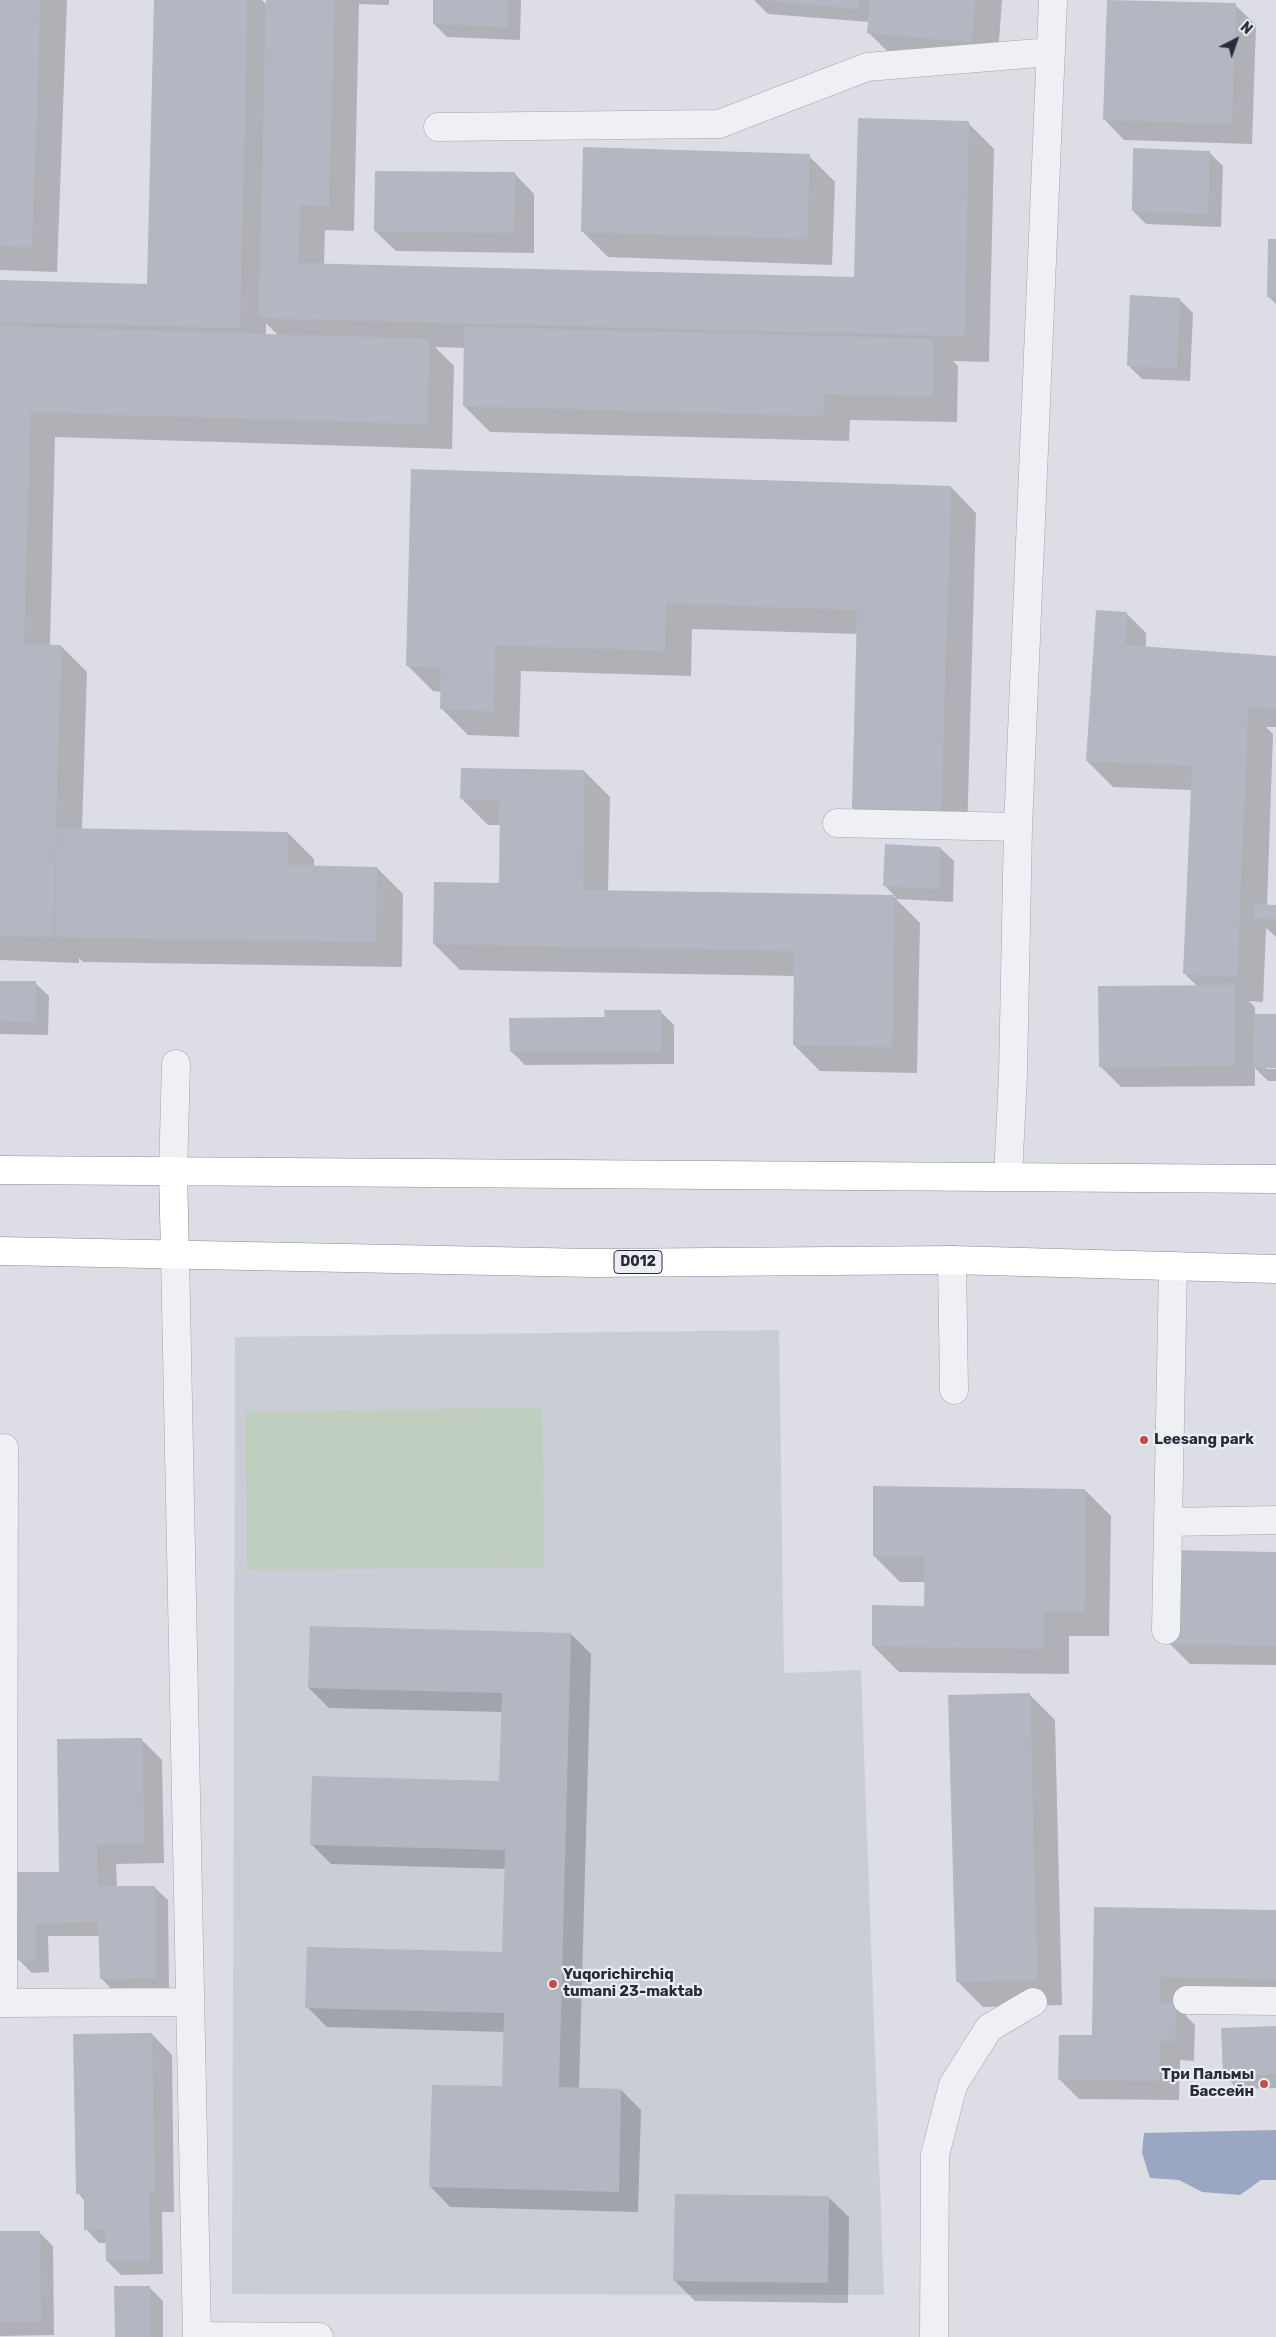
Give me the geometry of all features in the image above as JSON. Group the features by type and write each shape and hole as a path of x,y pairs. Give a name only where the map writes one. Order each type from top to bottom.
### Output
{"highway":[{"path":"0,1170 173,1173 1008,1176 1276,1179"},
{"path":"173,1173 175,1254"},
{"name":"D012","path":"0,1251 592,1262 952,1260 1276,1270"}],"street":[{"path":"1008,1176 1013,1076 1018,827 1053,0"},
{"path":"438,127 719,124 866,67 1051,52"},
{"path":"837,824 1018,827"},
{"path":"173,1173 176,1064"},
{"path":"175,1254 197,2336 319,2337"},
{"path":"952,1260 954,1390"},
{"path":"1166,1630 1172,1266"},
{"path":"4,1448 1,2003 190,2002"},
{"path":"1168,1522 1276,1520"},
{"path":"1188,2000 1276,2001"},
{"path":"934,2337 935,2155 953,2085 989,2028 1033,2002"}],"shaded area":[{"name":"Yuqorichirchiq tumani 23-maktab","path":"779,1330 784,1673 861,1670 884,2295 232,2294 235,1337"}],"green space":[{"path":"542,1408 545,1567 247,1570 245,1411"}],"water":[{"path":"1276,2130 1276,2180 1261,2180 1240,2195 1202,2192 1179,2180 1150,2178 1142,2153 1144,2133"}],"building":[{"path":"0,0 40,0 32,247 0,246"},
{"path":"154,0 247,0 240,328 0,322 0,280 147,284"},
{"path":"266,0 334,0 329,206 300,205 298,263 854,277 858,118 969,121 964,336 259,318"},
{"path":"433,0 508,0 507,27 433,24"},
{"path":"760,0 859,0 858,9"},
{"path":"870,0 975,0 971,42 867,33"},
{"path":"1107,0 1236,3 1232,124 1103,120"},
{"path":"583,147 810,154 807,239 581,232"},
{"path":"1133,148 1210,151 1208,214 1132,211"},
{"path":"375,171 515,172 514,233 374,231"},
{"path":"1268,239 1276,239 1276,297 1267,297"},
{"path":"1130,295 1180,298 1177,368 1127,366"},
{"path":"0,326 429,339 427,424 30,412 24,644 61,645 53,937 0,936"},
{"path":"464,327 933,339 932,397 824,394 823,416 463,406"},
{"path":"411,469 951,486 941,811 852,808 857,610 666,603 665,651 495,645 493,711 440,709 441,667 406,666"},
{"path":"1096,610 1127,612 1125,645 1276,656 1276,709 1248,707 1237,977 1183,974 1192,766 1086,761"},
{"path":"461,768 584,770 583,890 894,895 892,1047 793,1045 794,951 433,944 434,882 499,883 500,800 460,799"},
{"path":"57,828 288,832 288,865 377,867 376,942 55,937"},
{"path":"885,844 940,847 939,889 883,886"},
{"path":"1254,904 1276,905 1276,919 1253,918"},
{"path":"0,981 36,981 35,1022 0,1021"},
{"path":"1235,985 1235,1066 1099,1067 1098,986"},
{"path":"604,1010 661,1010 661,1051 510,1052 509,1018 605,1017"},
{"path":"1254,1014 1276,1014 1276,1068 1253,1068"},
{"path":"873,1486 1085,1489 1084,1611 1044,1611 1043,1649 872,1646 872,1605 924,1606 925,1557 873,1556"},
{"path":"1170,1550 1276,1552 1276,1646 1169,1644"},
{"path":"310,1626 571,1633 559,2087 621,2089 619,2192 429,2187 432,2085 502,2086 504,2013 305,2008 307,1947 502,1952 505,1850 310,1845 312,1776 499,1781 502,1693 308,1688"},
{"path":"1030,1693 1037,1980 956,1982 948,1695"},
{"path":"142,1738 144,1844 97,1844 98,1886 155,1886 156,1978 100,1979 98,1922 35,1923 36,1959 17,1960 16,1872 59,1872 57,1739"},
{"path":"1094,1907 1276,1910 1276,1979 1160,1977 1160,2003 1176,2004 1175,2041 1160,2041 1160,2081 1058,2079 1059,2035 1092,2035"},
{"path":"1276,2026 1276,2074 1223,2076 1221,2028"},
{"path":"152,2033 155,2192 149,2192 150,2261 106,2261 105,2229 84,2230 84,2194 76,2194 73,2034"},
{"path":"675,2194 829,2196 828,2283 673,2281"},
{"path":"0,2231 40,2231 41,2322 0,2322"},
{"path":"114,2286 150,2286 150,2337 115,2337"}],"place":[{"name":"Leesang park","path":"1144,1440"},
{"name":"Yuqorichirchiq tumani 23-maktab","path":"553,1984"},
{"name":"Три Пальмы Бассейн","path":"1264,2084"}]}
